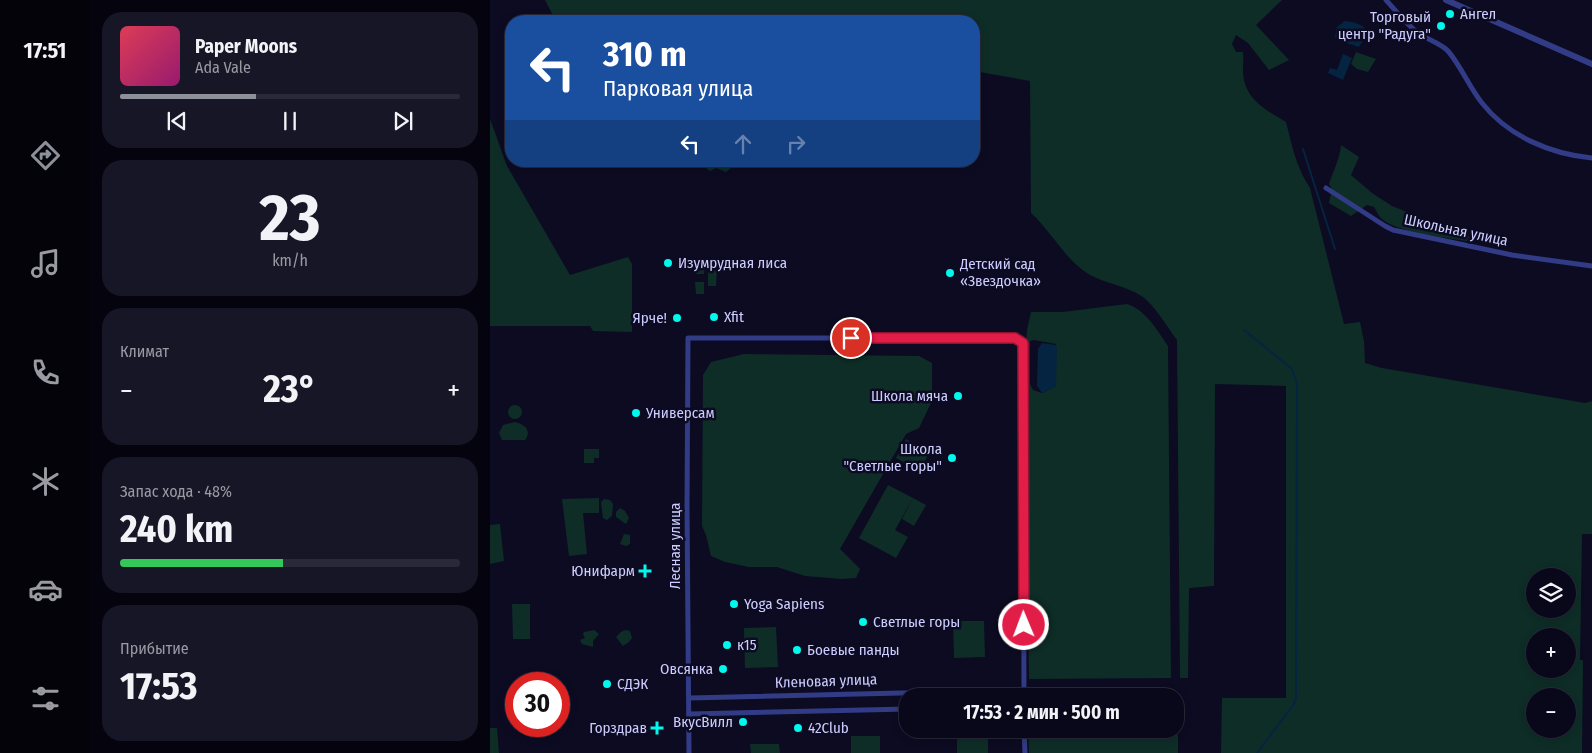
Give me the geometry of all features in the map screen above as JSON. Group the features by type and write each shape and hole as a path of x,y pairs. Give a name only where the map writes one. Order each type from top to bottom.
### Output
{"street":[{"path":"1386,0 1411,27 1449,52 1481,102 1504,124 1545,148 1571,156 1592,158"},
{"path":"1446,0 1592,64"},
{"name":"Школьная улица","path":"1326,188 1393,230 1512,255 1592,266"},
{"name":"Лесная улица","path":"689,753 688,338 1015,338 1021,340 1023,346 1024,688"},
{"name":"Кленовая улица","path":"689,698 899,693"},
{"name":"Кленовая улица","path":"689,714 899,709"},
{"path":"1024,738 1024,753"}],"green space":[{"path":"545,0 1282,0 1256,25 1289,60 1269,70 1248,43 1236,35 1232,44 1236,52 1243,52 1243,77 1250,94 1260,105 1286,122 1298,164 1310,188 1344,324 1360,322 1364,341 1365,363 1382,368 1585,403 1592,401 1592,534 1582,534 1580,660 1583,660 1582,753 1221,753 1222,698 1286,698 1286,386 1215,384 1214,586 1189,588 1188,678 1180,678 1177,340 1156,311 1143,297 1090,275 1081,269 1031,213 1030,81 980,72 980,15 553,15"},
{"path":"1356,52 1376,59 1368,72 1357,69 1351,64"},
{"path":"490,119 505,160 505,167 508,167 570,275 628,257 632,264 632,332 593,331 590,326 490,326"},
{"path":"1341,145 1359,157 1351,175 1372,193 1392,206 1470,237 1467,241 1408,230 1386,222 1379,216 1374,207 1367,205 1351,216 1329,203 1332,189 1329,184 1338,160"},
{"path":"707,167 731,167 726,172 716,168 710,171"},
{"path":"697,259 705,259 704,274 696,274"},
{"path":"710,268 717,269 716,286 708,286 708,270"},
{"path":"695,282 704,282 704,294 696,294"},
{"path":"1127,304 1145,316 1168,346 1171,678 1029,679 1026,461 1027,330 1031,312 1063,312","holes":["1030,341 1056,344 1056,386 1042,393 1033,390 1030,384"]},
{"path":"744,354 919,356 932,363 932,401 919,428 906,434 840,549 860,569 856,578 842,579 805,576 777,567 749,567 725,562 711,556 702,526 703,375 711,362"},
{"path":"512,405 518,405 522,412 518,419 512,419 508,415 508,409"},
{"path":"515,422 522,424 528,431 525,440 502,440 499,433 503,425"},
{"path":"906,439 930,452 919,471 896,458"},
{"path":"584,449 599,449 599,458 594,458 594,463 584,463"},
{"path":"888,485 913,498 895,530 908,537 896,558 859,538"},
{"path":"599,498 599,513 583,513 587,554 569,556 562,499"},
{"path":"913,498 926,505 914,526 902,519"},
{"path":"604,499 610,500 613,504 612,516 607,520 603,518 601,502"},
{"path":"620,508 625,511 629,518 626,524 616,517 616,512"},
{"path":"500,524 504,561 490,564 490,525"},
{"path":"624,534 630,535 630,544 626,546 620,544"},
{"path":"512,604 530,604 530,639 513,639"},
{"path":"953,621 984,621 985,657 954,658"},
{"path":"776,627 778,667 745,668 744,628"},
{"path":"594,630 599,634 593,641 593,647 582,644 580,640 585,638 584,632"},
{"path":"625,630 630,631 632,638 623,646 616,637"},
{"path":"490,728 497,728 499,753 490,753"},
{"path":"851,736 880,736 880,753 851,753"},
{"path":"957,738 988,738 988,753 957,753"},
{"path":"1028,738 1178,738 1178,753 1029,753"},
{"path":"750,744 779,744 780,753 751,753"}],"water":[{"path":"1345,21 1358,24 1368,32 1359,47 1343,42 1335,37 1337,27"},
{"path":"1343,54 1352,58 1343,80 1328,73 1330,68 1337,70"},
{"path":"1042,343 1056,345 1057,348 1056,386 1042,393 1037,386 1038,349"}],"waterway":[{"path":"1303,149 1335,249"},
{"path":"1244,330 1292,369 1297,384 1296,697 1294,704 1257,753"}],"place":[{"name":"Ангел","path":"1450,14"},
{"name":"Торговый центр \"Радуга\"","path":"1441,26"},
{"name":"Изумрудная лиса","path":"668,263"},
{"name":"Детский сад «Звездочка»","path":"950,273"},
{"name":"Xfit","path":"714,317"},
{"name":"Ярче!","path":"677,318"},
{"name":"Школа мяча","path":"958,396"},
{"name":"Универсам","path":"636,413"},
{"name":"Школа \"Светлые горы\"","path":"952,458"},
{"name":"Юнифарм","path":"645,571"},
{"name":"Yoga Sapiens","path":"734,604"},
{"name":"Светлые горы","path":"863,622"},
{"name":"к15","path":"727,645"},
{"name":"Боевые панды","path":"797,650"},
{"name":"Овсянка","path":"723,669"},
{"name":"СДЭК","path":"607,684"},
{"name":"ВкусВилл","path":"743,722"},
{"name":"Горздрав","path":"657,728"},
{"name":"42Club","path":"798,728"}],"route":[{"path":"851,338 1015,338 1023,343 1024,625"}]}
